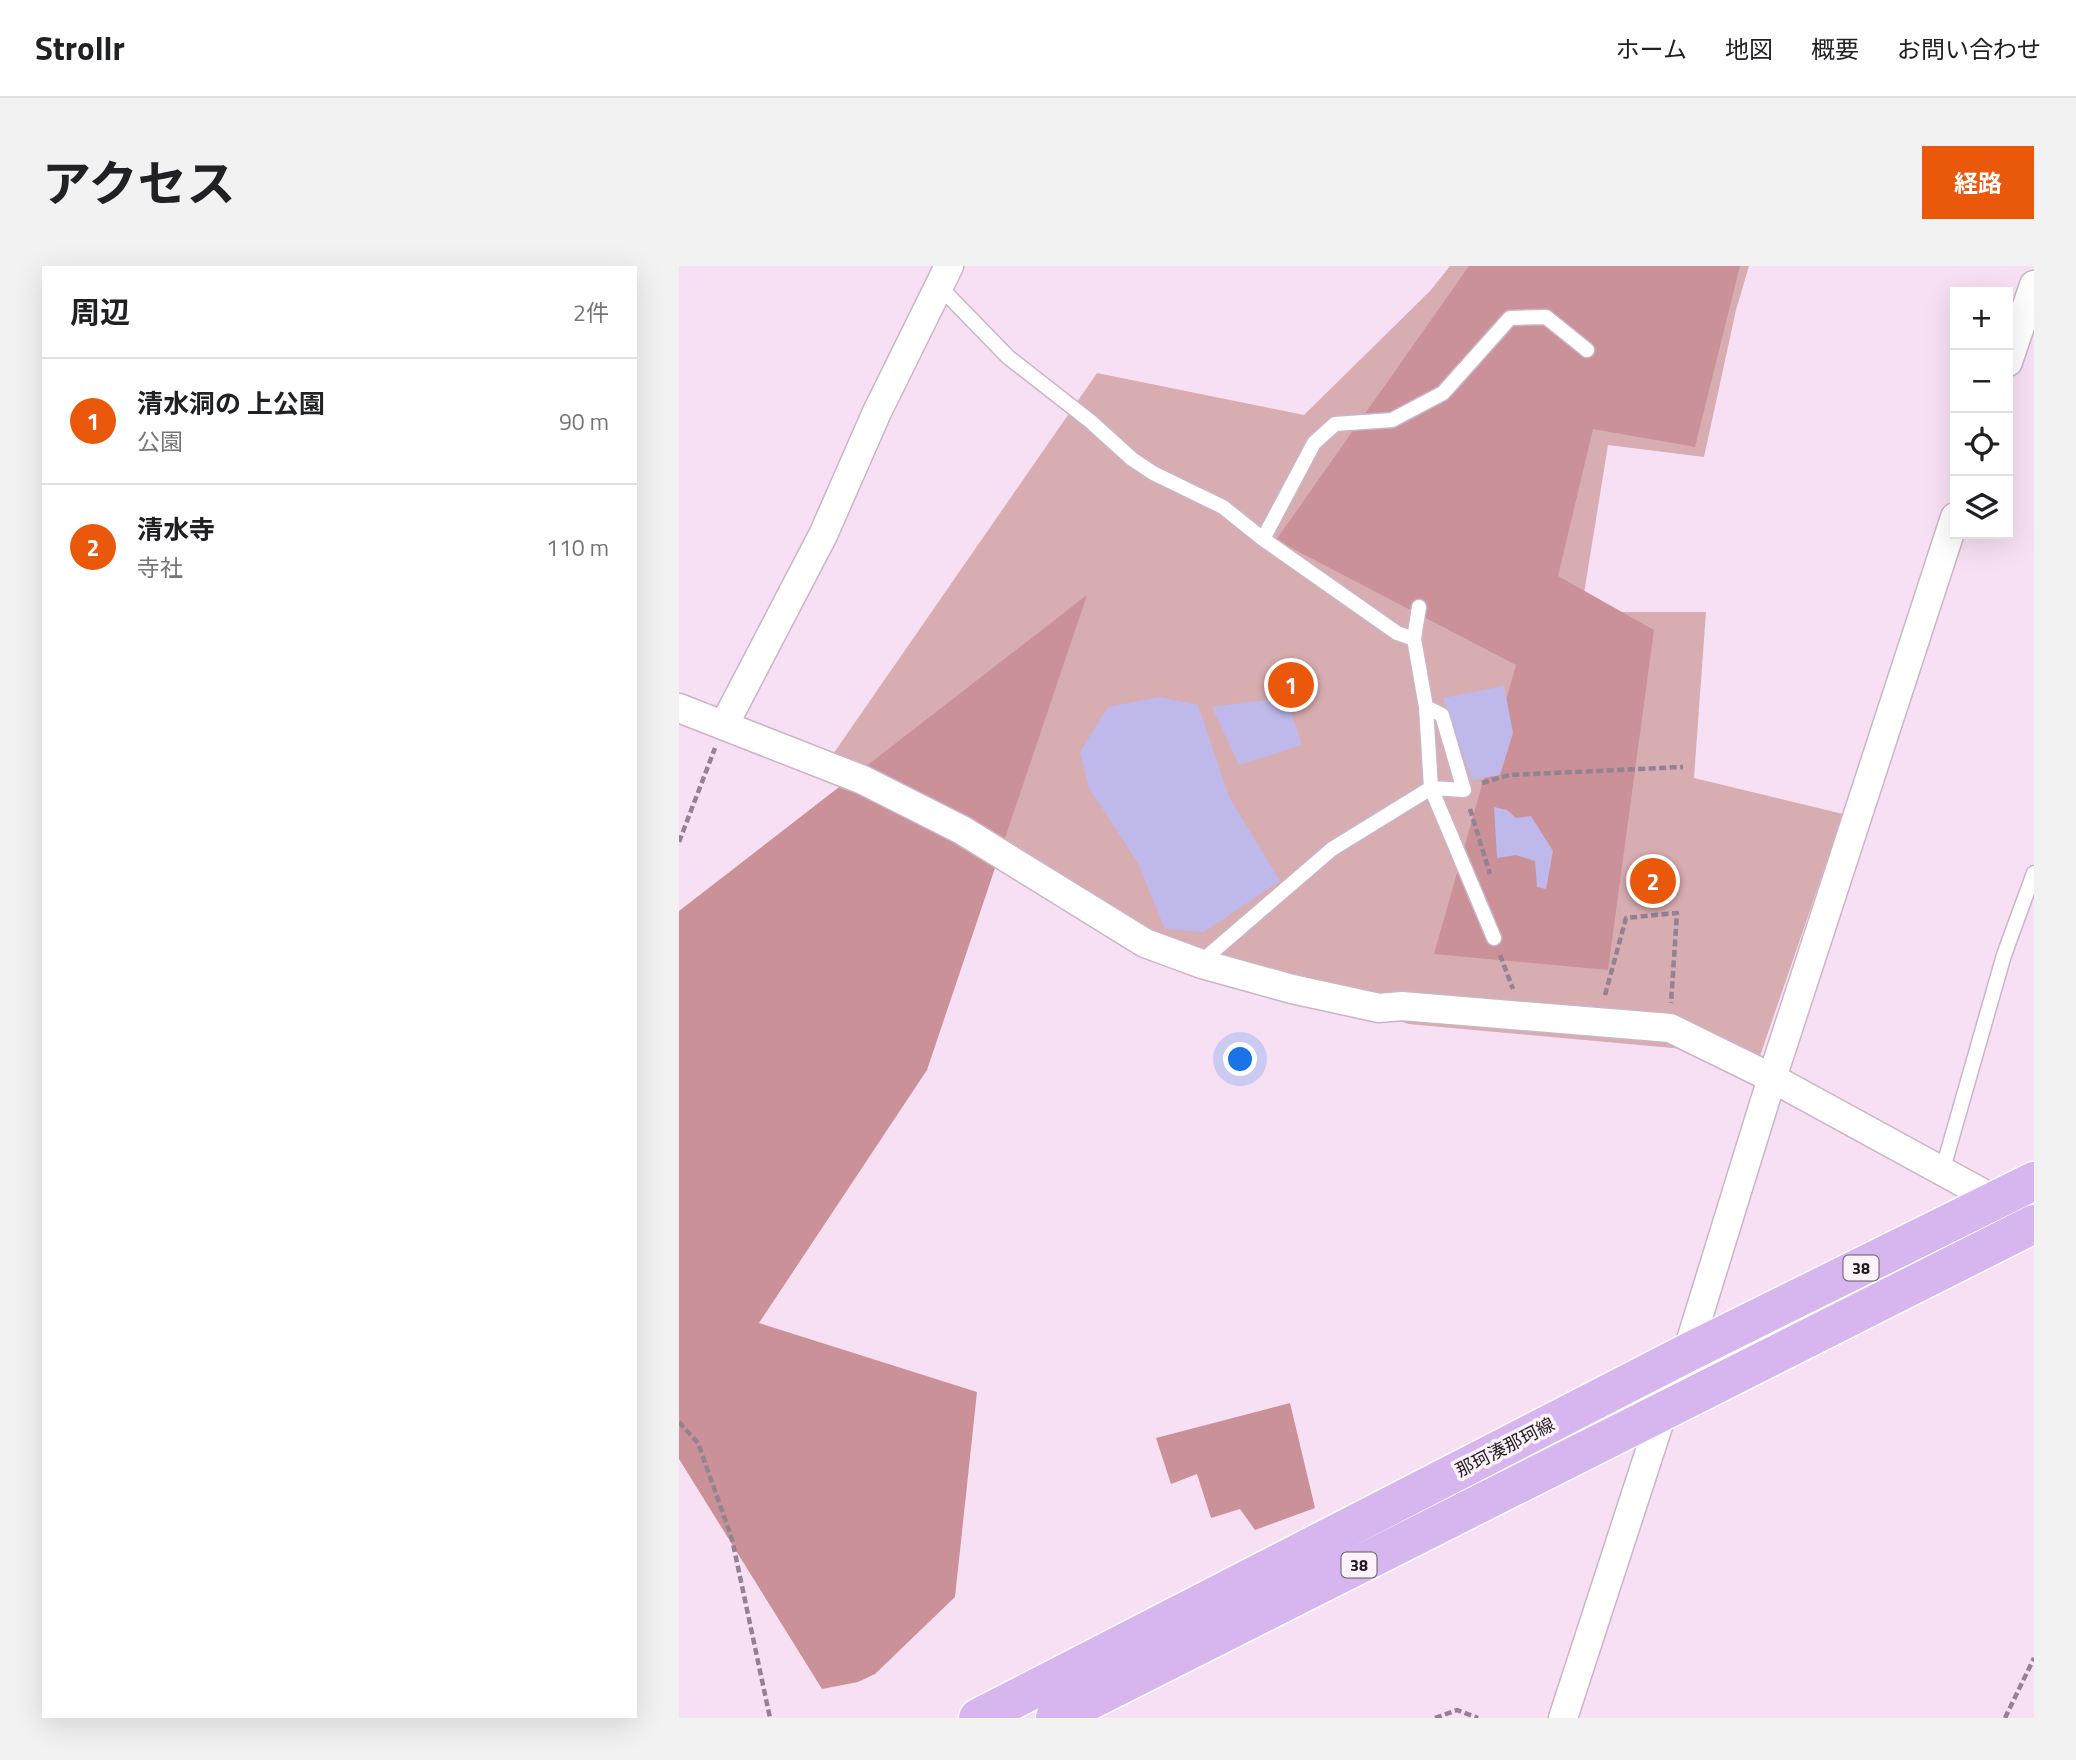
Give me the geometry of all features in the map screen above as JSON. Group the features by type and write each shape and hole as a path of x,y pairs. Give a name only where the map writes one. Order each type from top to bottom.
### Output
{"main road":[{"name":"那珂湊那珂線","path":"978,1718 1687,1353 2034,1181"},
{"name":"38","path":"1055,1718 2034,1221"}],"street":[{"path":"724,724 823,535 877,412 945,276"},
{"path":"2012,350 2034,285"},
{"path":"1563,1718 1663,1411 1687,1353 1772,1078 1950,532"},
{"path":"679,708 863,779 962,830 1145,943 1202,964 1292,989 1379,1008 1402,1006 1670,1028 1772,1078 2034,1221"}],"lane":[{"path":"945,276 1009,357 1090,421 1132,459 1153,474 1223,507 1263,539 1397,633 1414,639"},
{"path":"1263,539 1314,443 1335,424 1392,420 1443,394 1510,318 1546,317 1587,350"},
{"path":"1419,607 1414,639 1426,707 1431,788 1494,938"},
{"path":"1210,954 1332,849 1431,788 1464,790 1443,715 1426,707"},
{"path":"1942,1172 2004,954 2034,873"}],"path":[{"path":"679,842 724,724"},
{"path":"1491,878 1490,866 1464,790 1509,775 1683,767"},
{"path":"1597,1022 1626,918 1677,913 1670,1028"},
{"path":"1494,938 1523,1016"},
{"path":"679,1422 698,1443 732,1539 770,1718"},
{"path":"2005,1718 2034,1658"},
{"path":"1435,1718 1457,1710 1478,1718"}],"shaded area":[{"path":"1450,266 1749,266 1736,310 1704,457 1608,445 1581,612 1706,612 1694,778 1843,814 1760,1056 1408,1024 1300,981 1156,937 831,757 1097,373 1304,415 1430,291"},
{"path":"1469,266 1740,266 1695,447 1593,429 1558,576 1654,630 1608,970 1434,954 1516,665 1276,540"},
{"path":"1087,595 927,1070 759,1323 977,1392 955,1597 875,1674 858,1682 822,1689 679,1459 679,911"},
{"path":"1504,686 1513,733 1500,775 1472,780 1443,698"},
{"path":"1159,697 1198,705 1229,797 1280,881 1204,932 1165,929 1138,863 1089,788 1080,752 1108,707"},
{"path":"1286,697 1302,745 1239,765 1212,707"},
{"path":"1494,807 1507,810 1516,818 1531,816 1553,851 1546,889 1537,887 1535,861 1516,855 1497,858"},
{"path":"1290,1403 1315,1508 1255,1530 1240,1509 1211,1518 1197,1474 1171,1484 1156,1438"}],"building":[{"path":"1667,864 1667,895 1646,896 1645,888 1640,888 1639,873 1646,873 1646,865"}],"place":[{"name":"清水洞の 上公園","path":"1291,685"},
{"name":"清水寺","path":"1653,881"}]}
